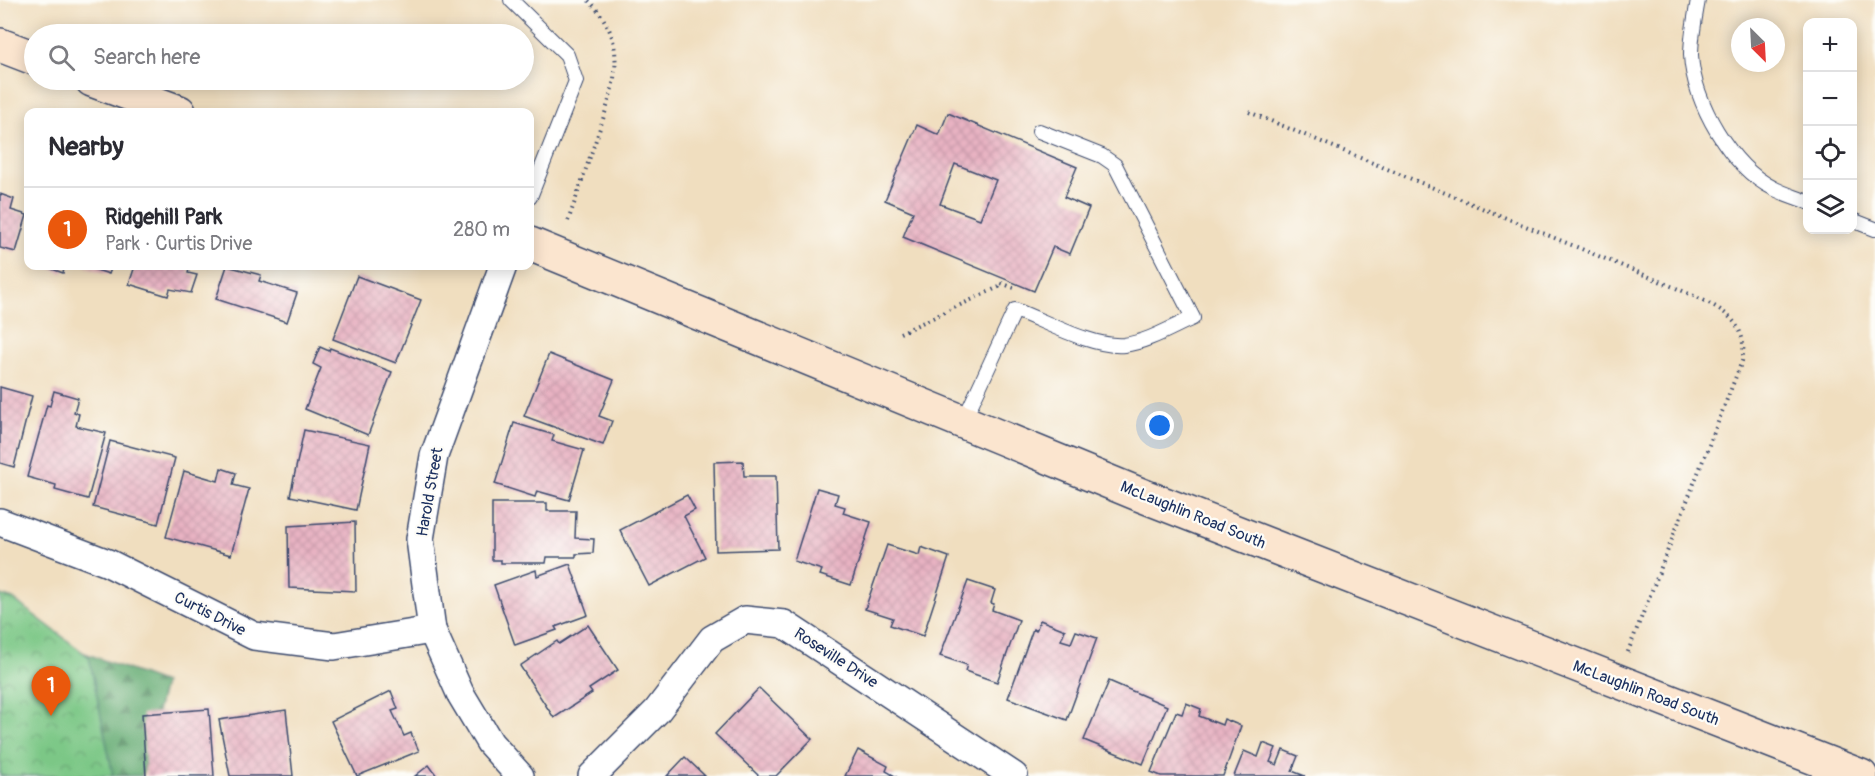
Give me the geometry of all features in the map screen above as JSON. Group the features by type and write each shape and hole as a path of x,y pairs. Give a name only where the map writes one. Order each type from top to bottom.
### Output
{"main road":[{"path":"0,45 24,54"},
{"path":"119,90 168,108"},
{"name":"McLaughlin Road South","path":"534,246 963,422 1616,683 1862,776"}],"street":[{"name":"Harold Street","path":"502,270 434,456 420,539 432,630 460,693 490,743 520,776"},
{"name":"Curtis Drive","path":"0,522 108,563 254,636 334,646 432,630"},
{"name":"Roseville Drive","path":"592,776 657,711 712,639 745,620 784,624 1014,776"}],"lane":[{"path":"511,0 567,55 576,81 534,187"},
{"path":"1698,0 1691,56 1700,93 1713,126 1735,158 1771,188 1803,200"},
{"path":"963,422 1015,310 1098,342 1115,345 1139,341 1193,318 1115,165 1102,156 1040,131"},
{"path":"1857,222 1875,229"}],"path":[{"path":"568,220 615,83 615,50 611,33 603,14 588,0"},
{"path":"1249,112 1676,288 1718,309 1739,326 1745,347 1742,361 1616,683"},
{"path":"900,333 999,287 1001,283 1020,291"}],"green space":[{"path":"0,595 13,599 89,657 113,776 0,776"},
{"path":"0,621 164,683 142,776 0,776"}],"building":[{"path":"948,113 1077,167 1064,197 1089,208 1070,254 1053,247 1034,291 903,237 913,212 885,200 917,125 939,135","holes":["955,164 996,180 980,219 940,204"]},
{"path":"0,194 14,199 11,210 24,214 24,225 16,252 0,248"},
{"path":"96,270 110,270 109,274"},
{"path":"134,270 189,270 188,273 197,275 191,293 170,289 168,296 129,284"},
{"path":"226,270 242,270 261,275 259,281 297,293 287,322 216,299"},
{"path":"357,276 421,300 396,363 333,339"},
{"path":"320,347 329,351 330,348 392,372 368,435 305,409 321,368 313,364"},
{"path":"549,354 614,380 599,416 612,421 603,445 524,416"},
{"path":"0,387 32,396 14,467 0,463"},
{"path":"54,391 78,398 74,412 79,414 76,426 106,433 88,499 55,490 56,485 27,477 47,405 50,406"},
{"path":"514,423 554,435 552,441 584,450 569,500 537,491 535,497 495,484"},
{"path":"304,430 370,444 356,510 290,496"},
{"path":"110,441 175,458 158,524 93,507"},
{"path":"743,461 744,476 776,476 778,549 716,551 714,462"},
{"path":"221,468 236,473 233,485 249,489 231,555 166,537 184,471 218,481"},
{"path":"817,488 838,494 835,504 845,507 843,513 871,522 851,585 820,575 822,570 794,561"},
{"path":"687,495 695,510 684,516 705,557 649,586 620,530"},
{"path":"492,503 547,503 547,511 576,511 575,538 594,539 593,553 576,554 576,557 547,557 546,563 501,563 501,560 492,560"},
{"path":"355,522 356,591 289,588 288,526"},
{"path":"887,545 919,555 921,547 949,557 923,636 890,625 893,618 865,609"},
{"path":"570,564 588,615 555,627 557,630 515,645 494,585 536,570 537,576"},
{"path":"968,581 995,590 991,603 994,604 992,610 1019,620 997,682 965,671 967,665 940,656"},
{"path":"1040,620 1065,630 1061,640 1071,643 1076,631 1097,638 1067,720 1008,698 1033,629 1036,631"},
{"path":"588,625 618,670 589,689 592,693 554,718 520,666 557,641 559,644"},
{"path":"1109,681 1167,706 1143,764 1084,740"},
{"path":"759,688 812,739 776,776 759,776 715,734"},
{"path":"391,691 398,709 392,711 404,736 411,733 419,751 357,776 331,721"},
{"path":"1186,703 1201,709 1199,716 1222,725 1224,719 1241,726 1223,776 1161,776 1151,772 1176,712 1182,714"},
{"path":"209,709 214,776 146,776 142,714"},
{"path":"286,710 293,776 230,776 219,720"},
{"path":"1263,743 1276,748 1270,762 1277,765 1283,750 1298,756 1292,771 1305,776 1234,776 1244,751 1258,757"},
{"path":"858,750 888,766 886,771 895,776 845,776"},
{"path":"685,757 705,776 667,776"},
{"path":"429,765 437,776 415,776"}],"place":[{"name":"Ridgehill Park","path":"51,716"}]}
